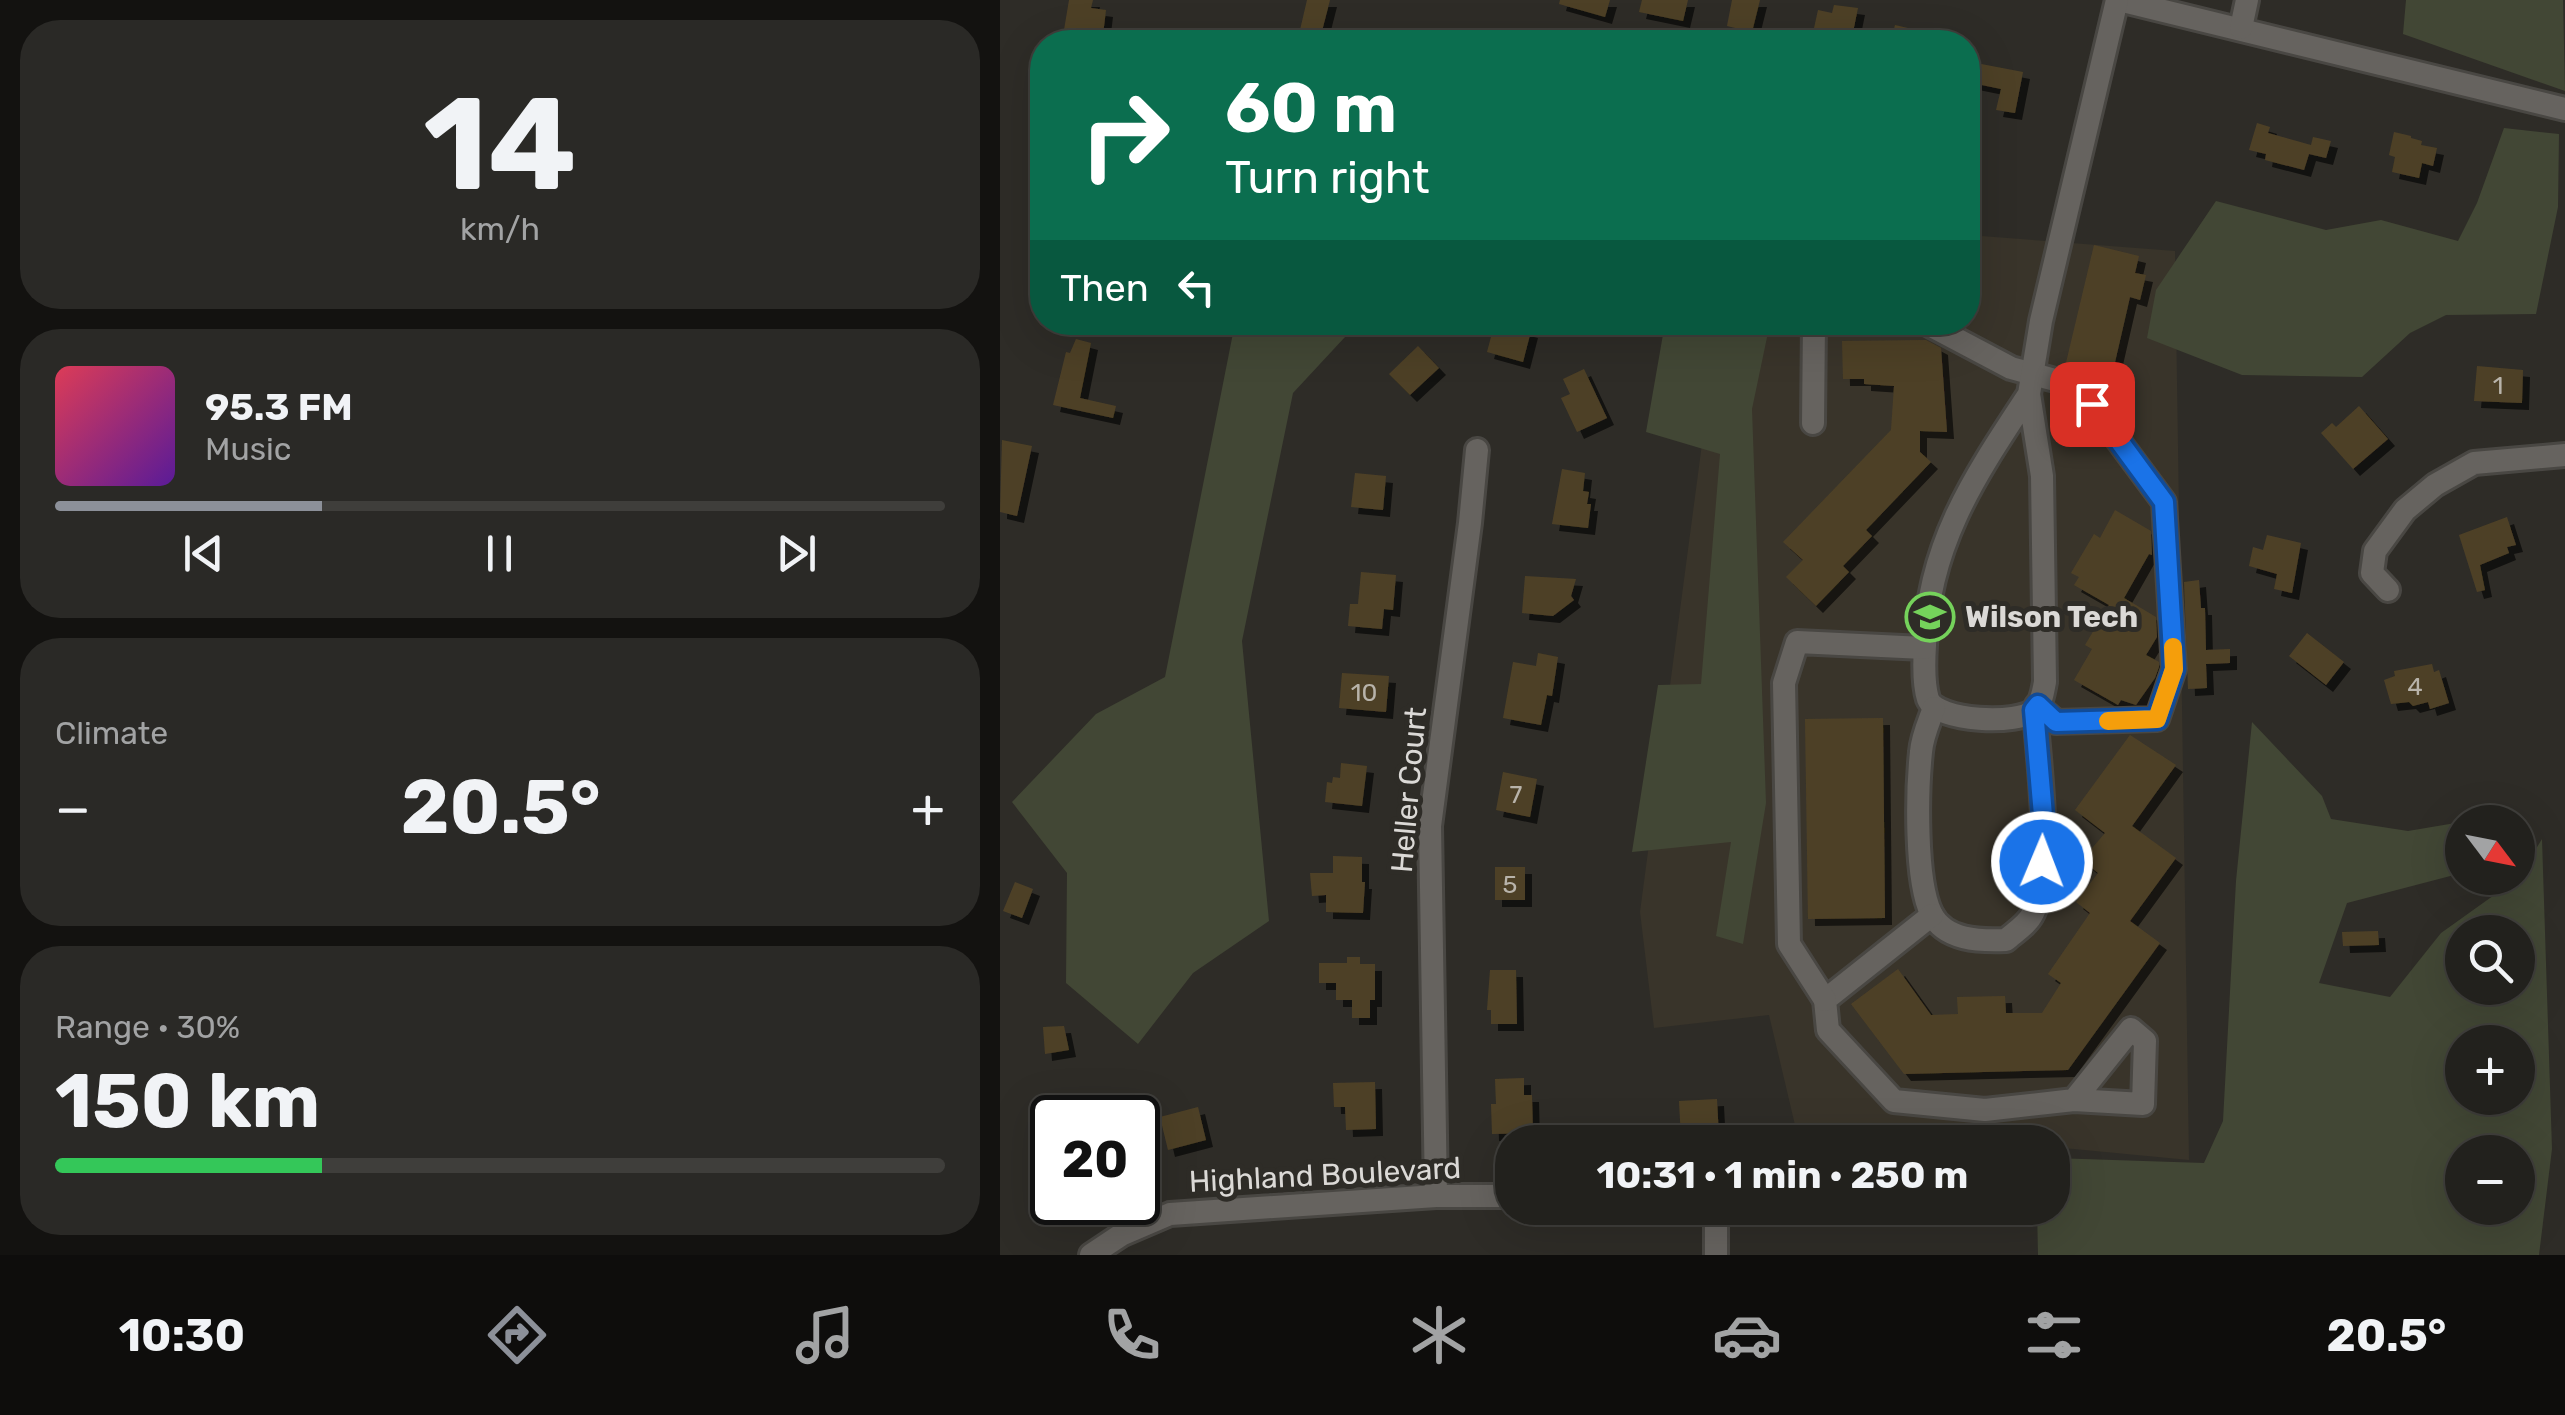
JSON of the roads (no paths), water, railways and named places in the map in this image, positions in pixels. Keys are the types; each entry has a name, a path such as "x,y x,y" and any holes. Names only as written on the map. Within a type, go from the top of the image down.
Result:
{"street":[{"path":"2031,383 1945,535 1928,600 1926,687 1934,708 1920,748 1920,874 1932,916 1953,934 1975,942 2006,940 2032,917 2040,896 2044,827 2036,708 2045,682 2042,476 2031,383 2046,302 2118,0 2565,109"},
{"path":"2241,28 2247,0"},
{"path":"1813,423 1814,335"},
{"path":"1949,335 2031,383 2066,383 2092,404 2164,502 2174,669 2157,719 2056,722 2036,708"},
{"name":"Heller Court","path":"1436,1196 1430,826 1477,450"},
{"path":"2388,590 2372,573 2375,551 2405,510 2435,485 2474,463 2565,455"},
{"path":"1924,648 1797,642 1784,683 1789,944 1825,1000 1828,1030 1894,1102 1985,1110 2074,1100"},
{"path":"1934,708 1964,718 2022,718 2036,708"},
{"path":"1825,1000 1932,916"},
{"name":"Highland Boulevard","path":"1091,1255 1121,1235 1170,1214 1436,1196 1495,1196"},
{"path":"1716,1225 1716,1255"}],"place":[{"name":"Wilson Tech","path":"1930,617"}]}
